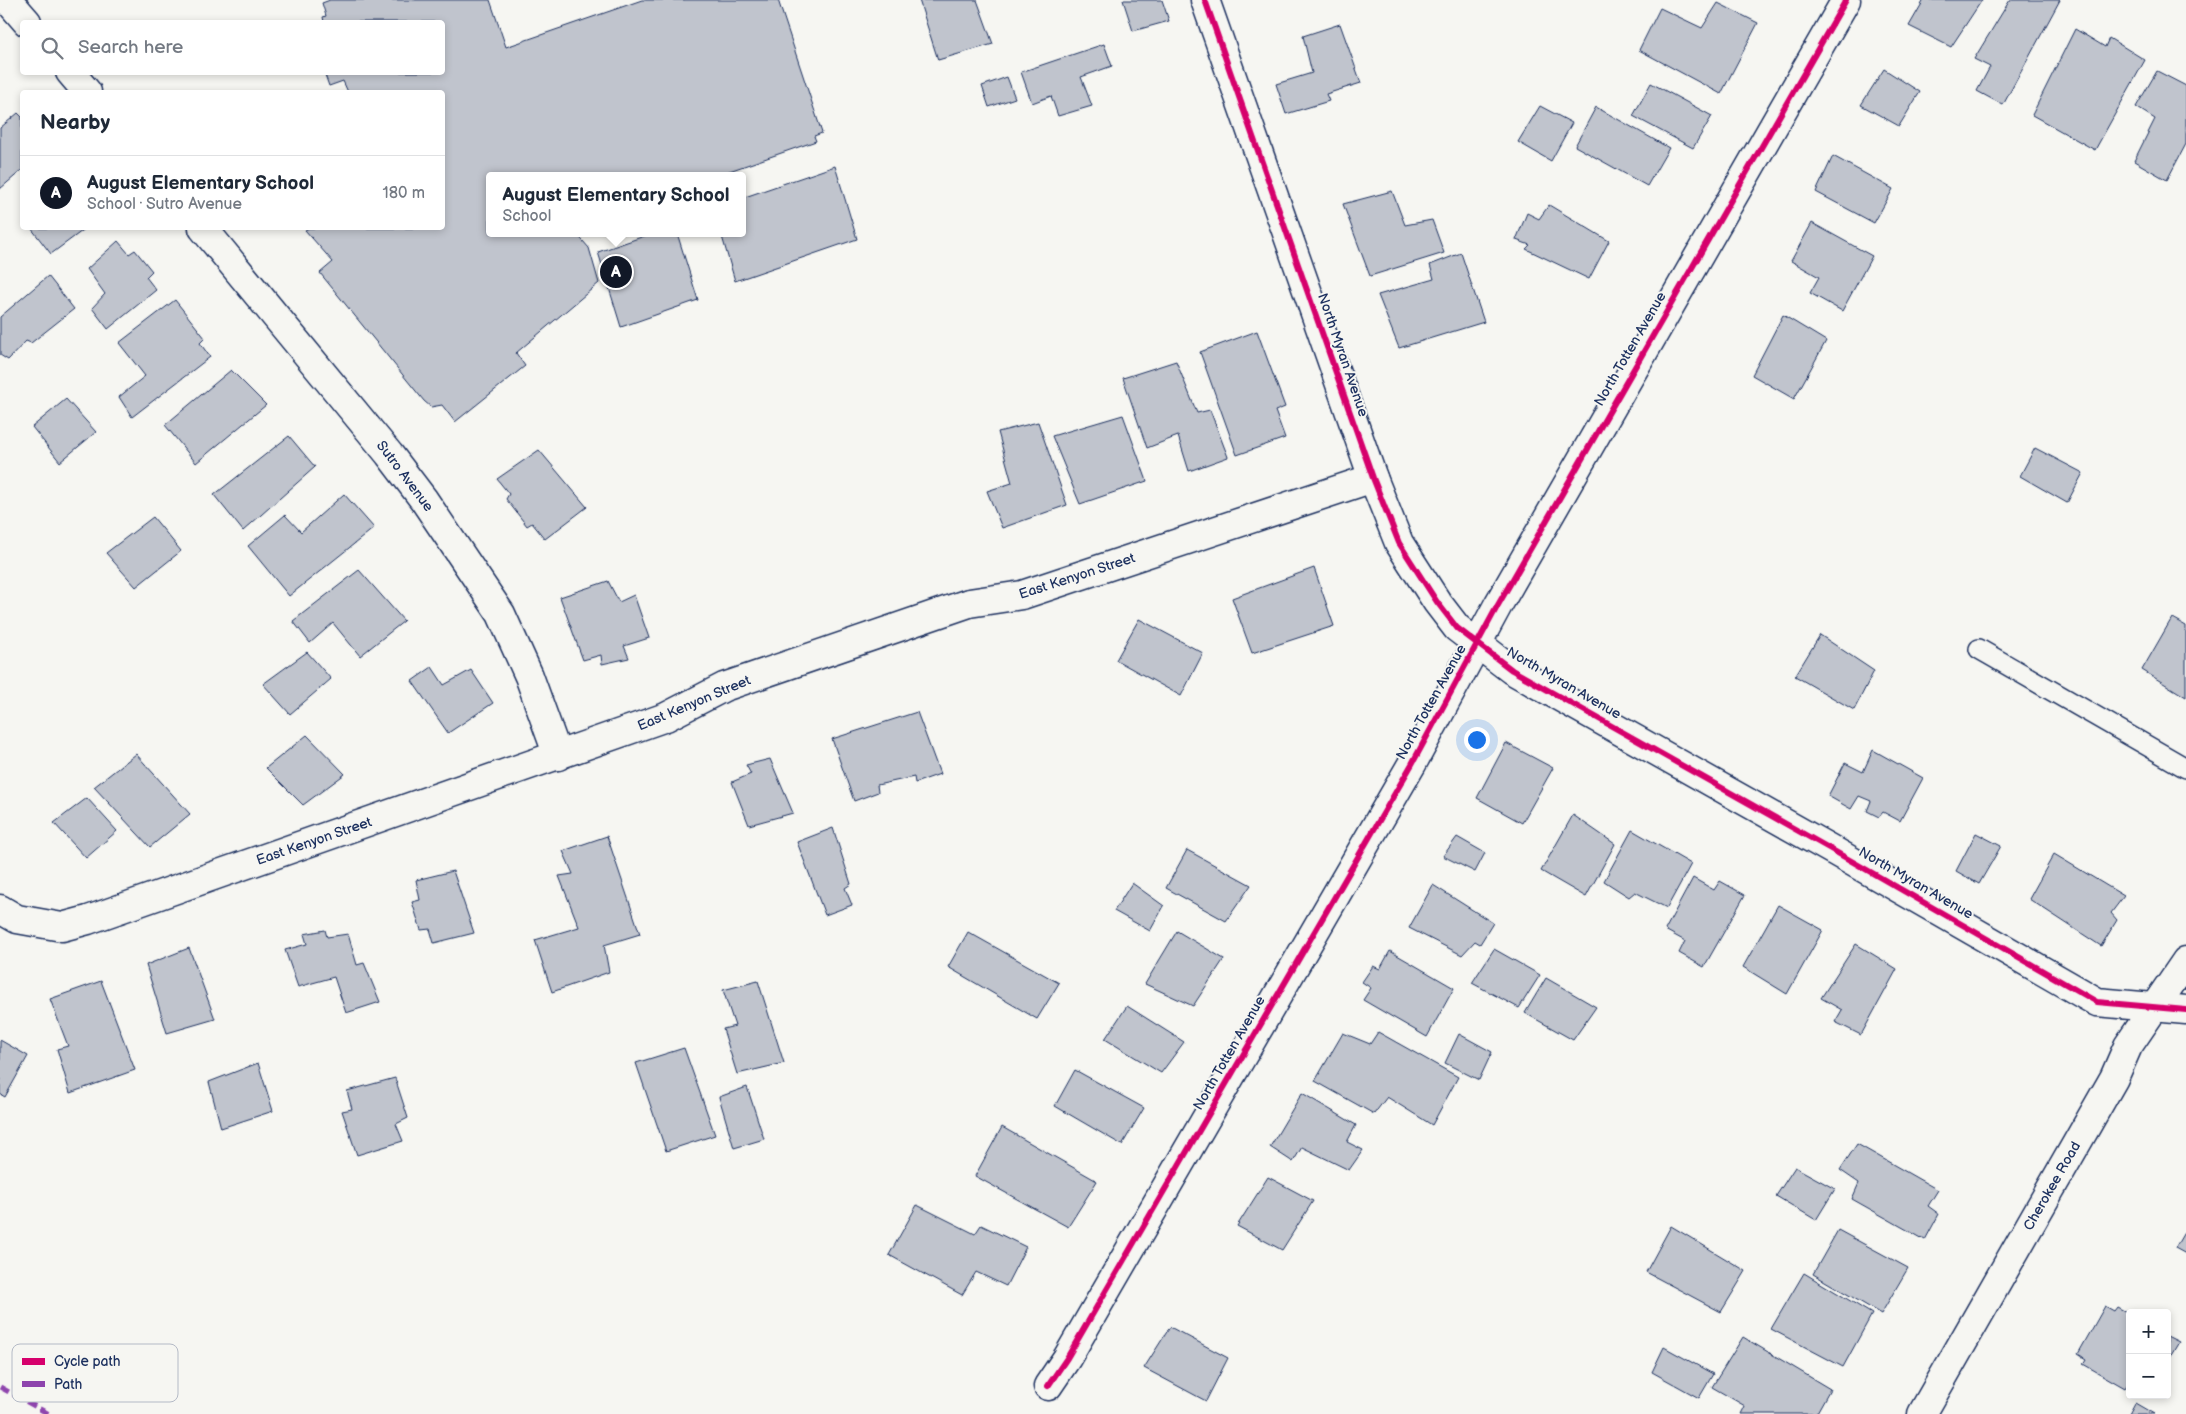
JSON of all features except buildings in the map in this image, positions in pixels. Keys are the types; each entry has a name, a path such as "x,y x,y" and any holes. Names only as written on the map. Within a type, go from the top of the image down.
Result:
{"street":[{"path":"8,0 25,20"},
{"name":"North Myran Avenue","path":"1205,0 1372,478 1404,550 1437,602 1457,628 1512,670 1834,851 2097,1002 2186,1010"},
{"name":"North Totten Avenue","path":"1048,1386 1067,1358 1412,764 1498,605 1846,0"},
{"path":"73,75 85,90"},
{"name":"Sutro Avenue","path":"205,230 389,454 424,500 496,606 529,676 558,756"},
{"name":"East Kenyon Street","path":"9,914 62,927 88,920 666,717 724,687 969,603 1022,595 1372,478"},
{"name":"Cherokee Road","path":"1922,1414 2114,1078 2128,1046 2156,1008 2186,961"}],"lane":[{"path":"1978,649 2186,768"}],"marked path":[{"path":"0,1387 12,1394"},
{"path":"27,1402 49,1414"}],"cycle path":[{"path":"1205,0 1373,478 1399,543 1437,602 1457,628 1512,670 1834,851 2097,1002 2186,1010"},
{"path":"1048,1386 1067,1358 1412,764 1498,605 1846,0"}],"place":[{"name":"August Elementary School","path":"616,272"}]}
